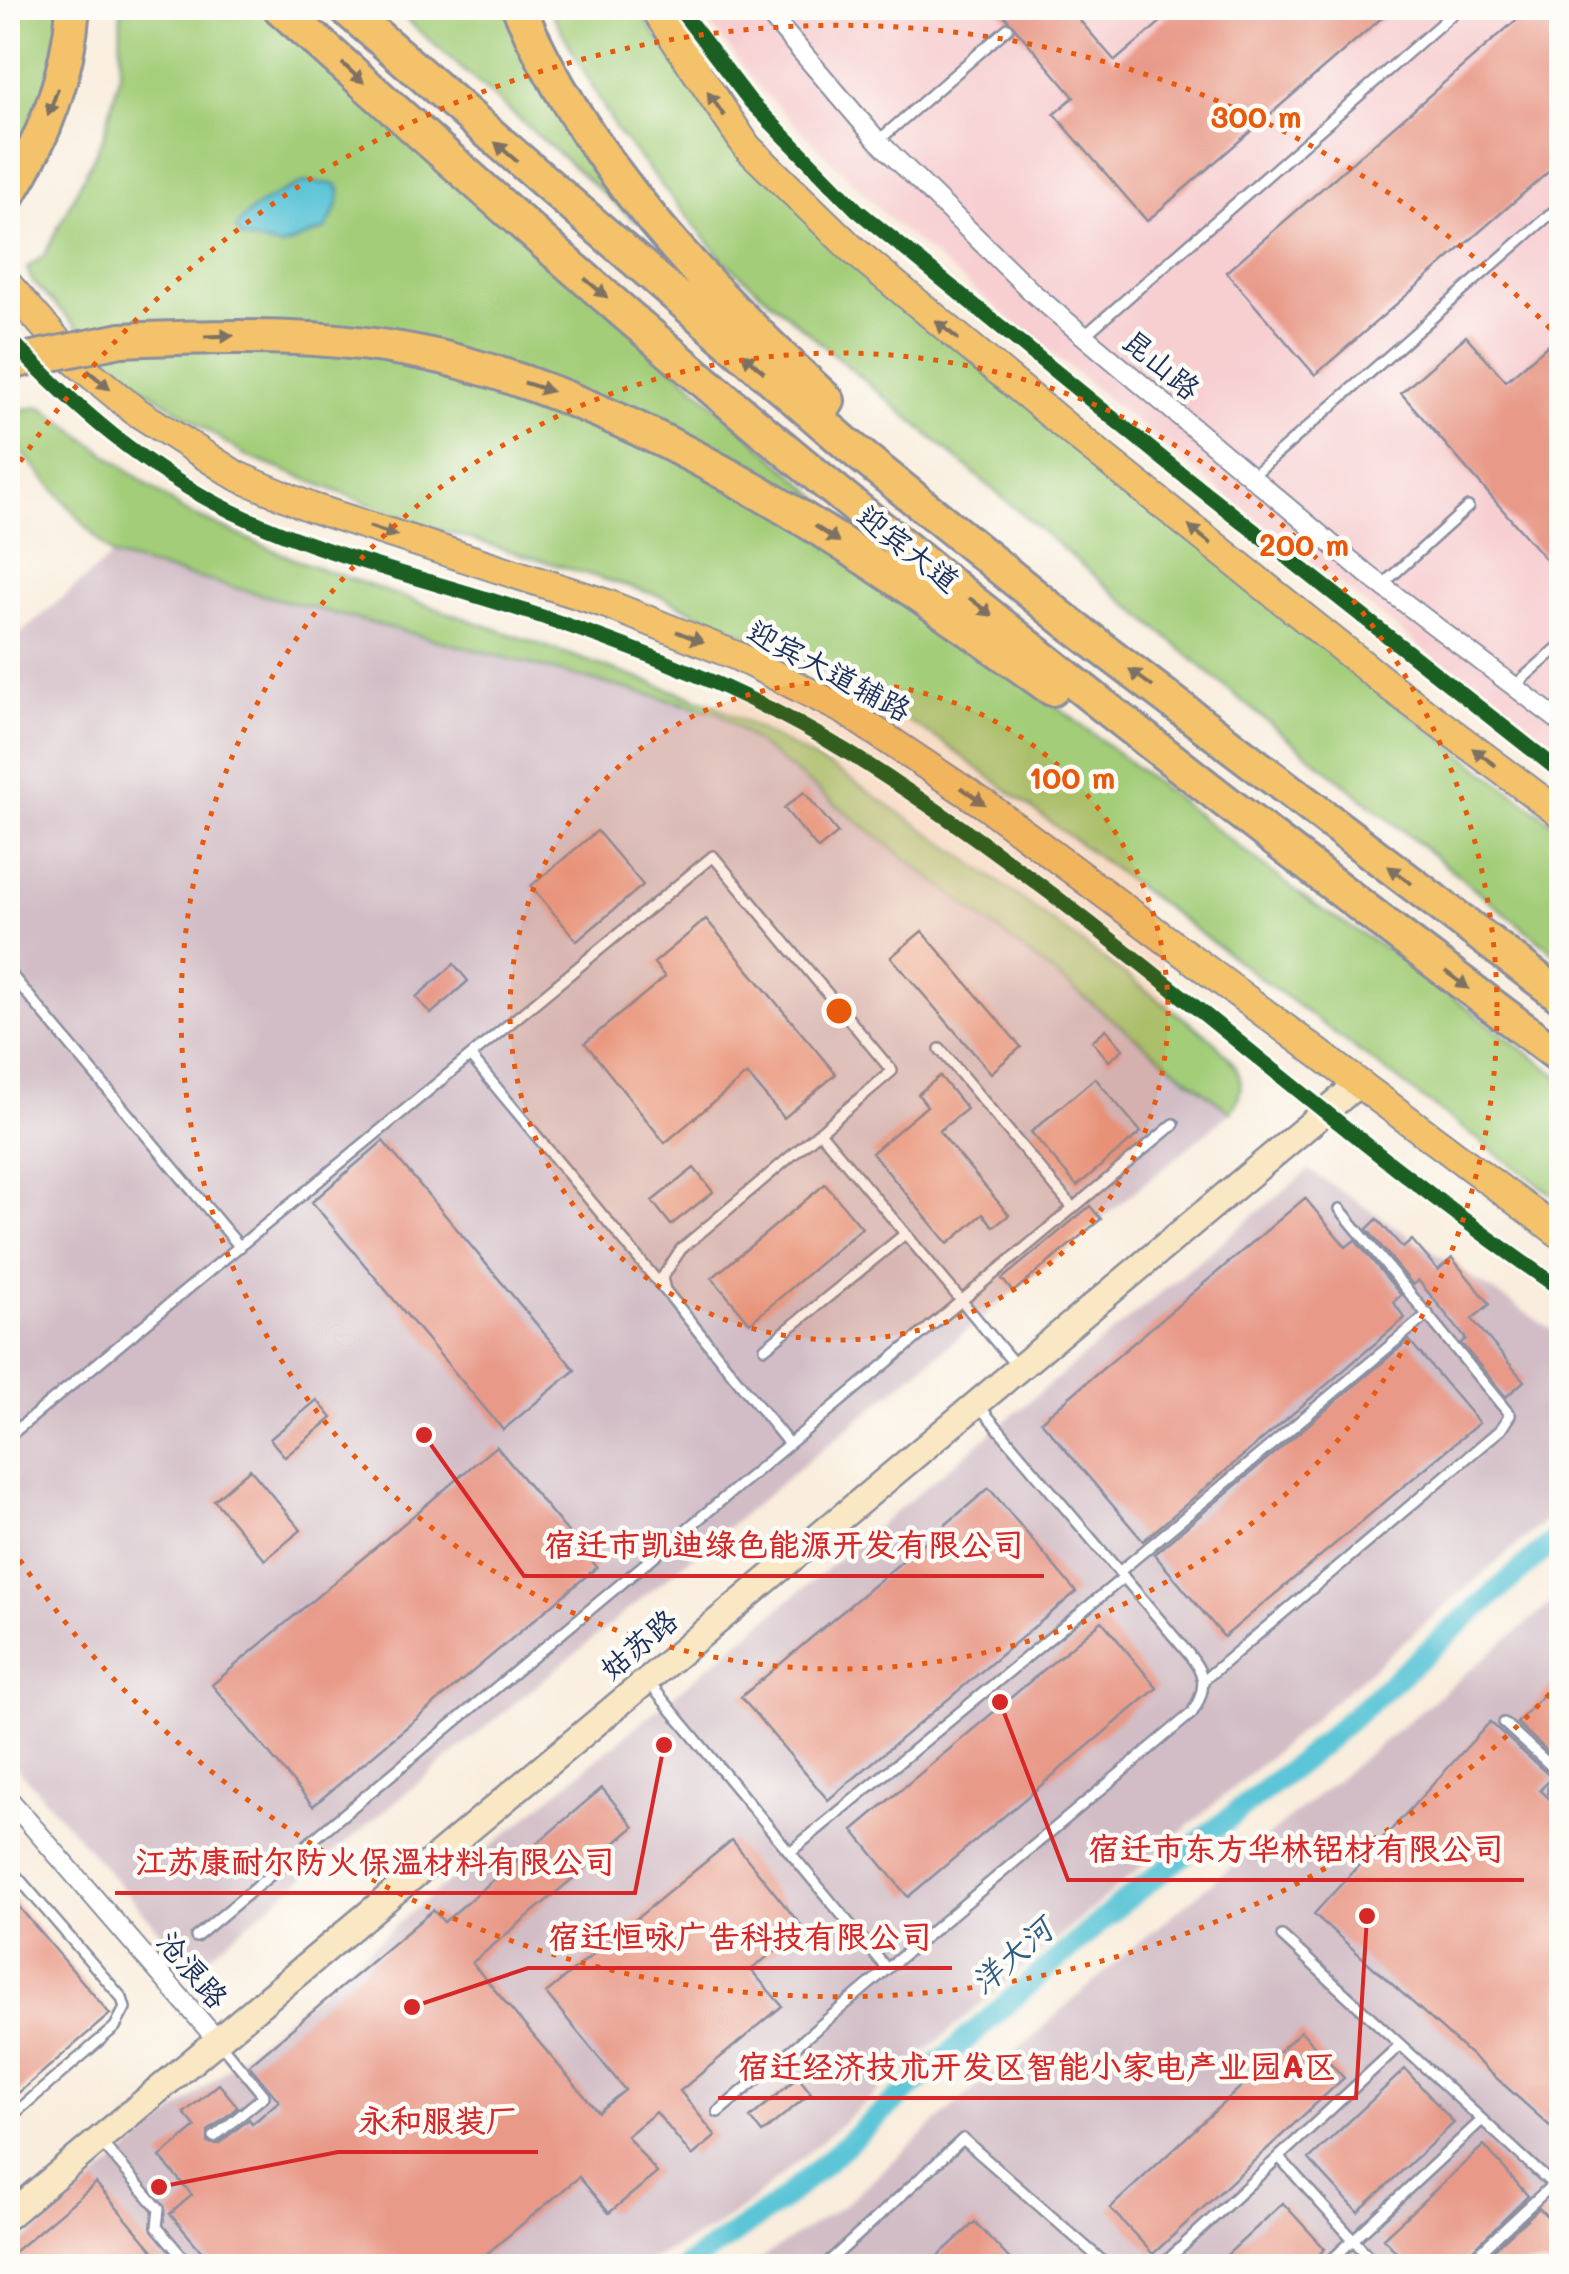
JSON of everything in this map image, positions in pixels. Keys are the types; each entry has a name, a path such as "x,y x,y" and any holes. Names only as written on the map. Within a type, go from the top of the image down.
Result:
{"highway":[{"path":"8,196 44,126 66,65 73,8"},
{"name":"迎宾大道","path":"280,8 548,247 858,509 1410,945 1562,1058"},
{"name":"迎宾大道","path":"345,8 848,445 1066,621 1562,997"},
{"path":"519,8 571,110 612,169 696,270 822,396 1066,621"},
{"path":"8,363 122,340 242,335 457,361 557,394 633,426 812,524 933,604 1410,945"}],"main road":[{"path":"654,8 747,147 901,293 1392,688 1562,815"},
{"name":"迎宾大道辅路","path":"8,285 90,373 188,448 237,476 310,506 607,604 738,656 844,710 987,806 1562,1235"}],"street":[{"name":"昆山路","path":"764,8 878,140 1034,294 1382,585 1562,723"},
{"name":"姑苏路","path":"8,2216 1358,1084"},
{"name":"沧浪路","path":"8,1798 218,2041"}],"lane":[{"path":"1084,336 1459,8"},
{"path":"878,140 1008,28"},
{"path":"1252,476 1562,204"},
{"path":"1382,585 1468,507"},
{"path":"1514,686 1562,644"},
{"path":"8,1438 713,856 892,1072 680,1249 662,1278 665,1290"},
{"path":"8,972 240,1247"},
{"path":"940,1049 1073,1208"},
{"path":"471,1057 790,1444"},
{"path":"196,1937 1174,1124"},
{"path":"820,1132 1019,1369"},
{"path":"718,2112 1192,1713 1205,1679 1508,1422 1510,1414 1505,1407 1340,1209"},
{"path":"765,1348 906,1234"},
{"path":"790,1852 1428,1314"},
{"path":"977,1404 1205,1679"},
{"path":"648,1681 886,1969"},
{"path":"1504,1723 1562,1776"},
{"path":"8,1866 122,1998 125,2008 115,2027 8,2119"},
{"path":"1282,1936 1562,2193"},
{"path":"214,2137 264,2096 218,2041"},
{"path":"1161,2266 1400,2045"},
{"path":"1325,2266 1482,2120"},
{"path":"824,2266 963,2139 1108,2266"},
{"path":"100,2140 159,2210 157,2227 190,2266"},
{"path":"1279,2157 1377,2266"},
{"path":"1465,2266 1552,2184"}],"shaded area":[{"path":"698,8 1561,8 1561,757 1218,489 894,224 761,90"},
{"path":"112,556 400,623 719,713 1231,1112 193,1969 8,1757 8,644"},
{"path":"1309,1170 1561,1336 1561,1507 749,2203 712,2229 637,2266 8,2266 8,2254 431,1896"},
{"path":"1561,1595 1561,2266 749,2266 845,2204 1125,1954"}],"green space":[{"path":"8,8 64,8 46,92 8,167"},
{"path":"121,8 270,8 848,523 875,574 962,633 1313,904 1399,957 1561,1078 1561,1201 941,741 827,672 660,596 420,524 244,455 121,372 32,281 27,268 44,256 104,136 120,72"},
{"path":"393,8 512,8 636,222"},
{"path":"549,8 637,8 724,135 1397,705 1561,829 1561,958 1248,706 724,261 617,131"},
{"path":"42,407 182,510 296,560 712,704 844,775 966,858 1212,1039 1228,1057 1241,1082 1231,1112 719,713 112,556 8,436 8,411"}],"water":[{"path":"305,182 334,184 340,189 339,202 326,229 281,247 242,238 236,229 249,213"}],"building":[{"path":"998,8 1069,8 1115,61 1177,8 1393,8 1147,221 1054,114 1074,97"},
{"path":"1530,8 1562,8 1562,160 1315,375 1226,272"},
{"path":"1562,333 1562,578 1401,393 1466,336 1506,381"},
{"path":"804,792 838,833 818,849 784,808"},
{"path":"597,831 643,885 577,941 531,886"},
{"path":"706,919 836,1074 784,1118 747,1074 665,1143 585,1043 665,977 654,963"},
{"path":"922,931 1021,1047 991,1073 891,957"},
{"path":"454,964 468,981 431,1014 416,997"},
{"path":"1106,1029 1123,1049 1109,1061 1092,1041"},
{"path":"940,1076 967,1109 939,1131 1009,1215 994,1227 983,1214 948,1244 872,1153 927,1106 918,1094"},
{"path":"1095,1078 1141,1132 1077,1186 1031,1132"},
{"path":"383,1141 575,1370 503,1430 312,1202"},
{"path":"694,1168 713,1192 671,1225 652,1201"},
{"path":"825,1184 862,1228 750,1323 712,1278"},
{"path":"1305,1198 1346,1247 1355,1240 1401,1295 1393,1302 1405,1318 1143,1541 1041,1421"},
{"path":"1090,1206 1101,1219 1013,1292 1002,1279"},
{"path":"1377,1219 1403,1248 1412,1240 1438,1270 1452,1258 1490,1304 1472,1319 1524,1381 1506,1397 1461,1343 1466,1339 1418,1280 1413,1285 1367,1229"},
{"path":"1409,1340 1479,1423 1224,1637 1154,1554"},
{"path":"317,1400 332,1418 285,1457 270,1439"},
{"path":"496,1446 597,1567 313,1806 212,1685"},
{"path":"250,1469 301,1530 265,1560 214,1500"},
{"path":"989,1488 1076,1592 828,1800 741,1697"},
{"path":"1102,1621 1157,1688 908,1897 853,1830"},
{"path":"1562,1675 1562,1765 1517,1723"},
{"path":"1490,1722 1552,1778 1540,1790 1562,1810 1562,2137 1314,1914"},
{"path":"602,1788 634,1827 472,1963 598,2112 625,2090 546,1993 732,1840 803,1928 751,1970 782,2006 680,2091 716,2136 692,2156 656,2112 627,2136 657,2173 609,2213 579,2177 472,2266 214,2266 170,2214 192,2195 160,2157 196,2127 184,2113 219,2084 238,2107 208,2131 208,2143 218,2144 249,2119 252,2124 279,2101 249,2065 433,1910 444,1922"},
{"path":"8,1894 110,2014 8,2102"},
{"path":"1301,2031 1344,2078 1153,2254 1110,2208"},
{"path":"1405,2069 1454,2123 1358,2212 1309,2159"},
{"path":"798,2077 811,2093 762,2133 750,2118"},
{"path":"1484,2145 1528,2196 1457,2266 1410,2266 1383,2238"},
{"path":"96,2183 166,2266 8,2266 8,2257"},
{"path":"1283,2203 1325,2249 1306,2266 1215,2266"},
{"path":"1539,2208 1562,2232 1562,2266 1476,2266"},
{"path":"975,2222 1016,2266 927,2266"}],"waterway":[{"name":"洋大河","path":"686,2266 779,2203 1117,1907 1310,1754 1562,1534"}],"cycle path":[{"path":"679,8 750,101 857,210 1179,472 1562,773"},
{"path":"8,337 112,435 170,477 233,512 342,555 531,613 652,656 770,709 844,750 1029,877 1381,1156 1562,1290"}],"place":[{"name":"宿迁市凯迪绿色能源开发有限公司","path":"424,1435"},
{"name":"宿迁市东方华林铝材有限公司","path":"1000,1702"},
{"name":"江苏康耐尔防火保温材料有限公司","path":"664,1745"},
{"name":"宿迁经济技术开发区智能小家电产业园A区","path":"1367,1916"},
{"name":"宿迁恒咏广告科技有限公司","path":"412,2007"},
{"name":"永和服装厂","path":"159,2187"}]}
